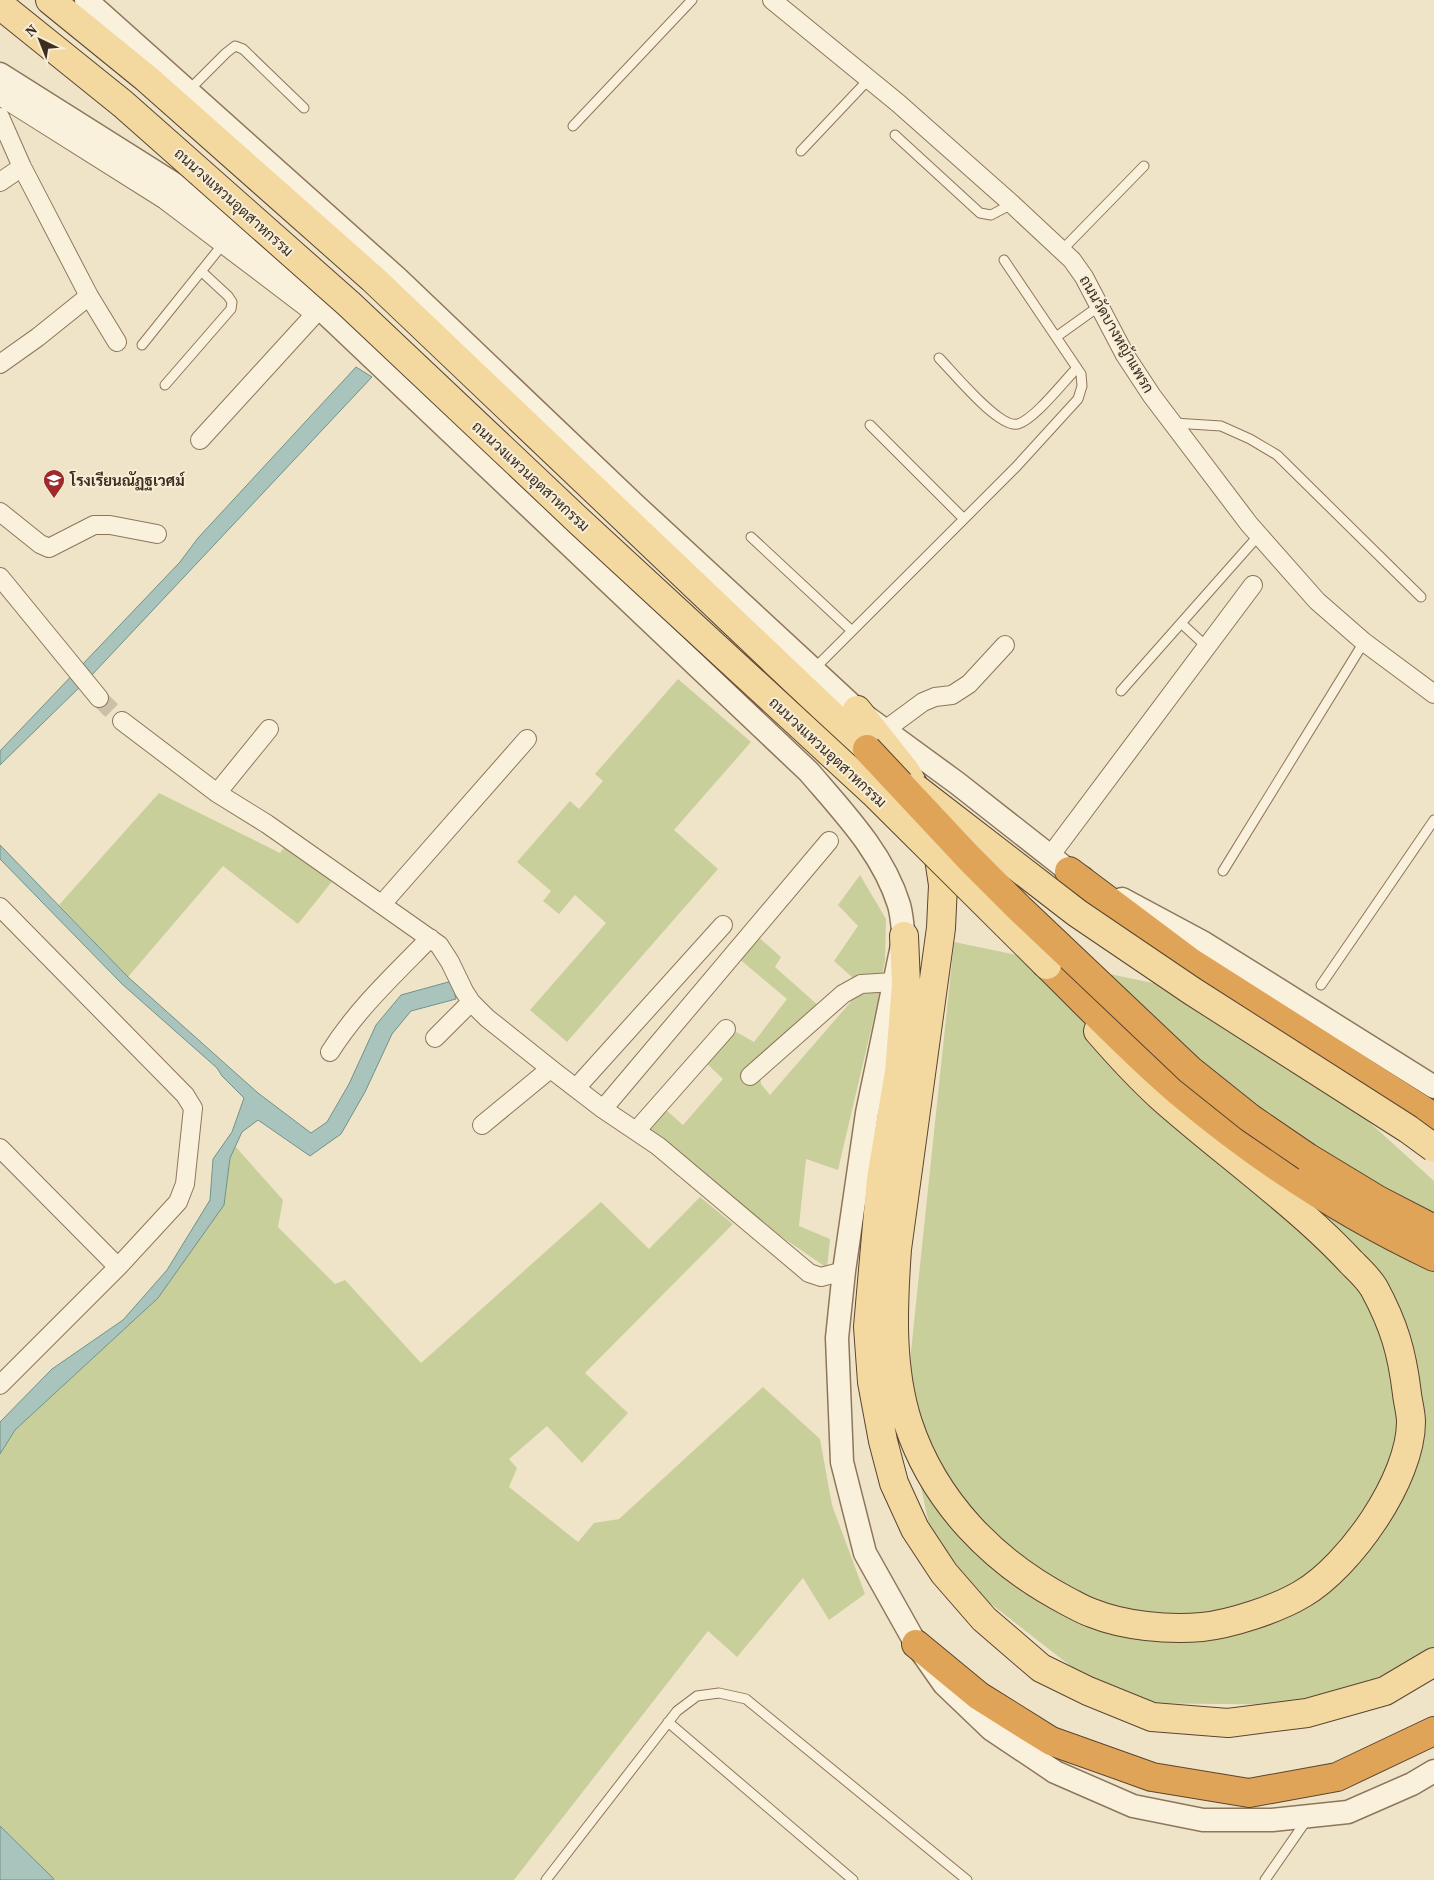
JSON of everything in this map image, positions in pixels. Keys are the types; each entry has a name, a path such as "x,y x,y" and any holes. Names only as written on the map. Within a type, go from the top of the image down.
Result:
{"highway":[{"path":"866,749 988,878 1190,1070 1250,1118 1307,1157 1378,1200 1434,1229"},
{"path":"1059,864 1189,961 1434,1117"},
{"path":"1047,965 1128,1046 1177,1090 1231,1134 1301,1183 1365,1222 1434,1257"},
{"path":"916,1644 979,1696 1050,1741 1152,1778 1249,1793 1337,1777 1434,1731"}],"main road":[{"name":"ถนนวงแหวนอุตสาหกรรม","path":"50,0 146,78 373,279 866,749 984,843 1077,913 1176,981 1408,1129 1434,1148"},
{"name":"ถนนวงแหวนอุตสาหกรรม","path":"0,5 123,104 349,304 581,523 876,795 1047,965 1097,1031 1125,1062 1161,1097 1321,1230 1371,1283 1389,1318 1402,1357 1411,1423 1405,1456 1392,1488 1376,1518 1357,1544 1332,1570 1303,1594 1260,1614 1204,1627 1144,1626 1093,1614 1039,1586 989,1548 950,1506 926,1465 907,1422 899,1380 894,1339 894,1296 897,1249 941,928 944,885 939,850 921,797 906,772 857,710"},
{"path":"904,936 906,984 899,1072 881,1179 868,1327 874,1392 883,1441 894,1483 915,1529 944,1573 984,1619 1041,1668 1088,1691 1152,1717 1228,1723 1307,1713 1386,1690 1434,1662"}],"street":[{"path":"86,0 397,278 634,504 857,710 958,783 1059,864 1204,943 1434,1087"},
{"name":"ถนนวัดบางหญ้าแพรก","path":"772,0 869,79 1062,250 1084,277 1098,307 1125,355 1152,396 1259,535 1317,601 1364,642 1434,694"},
{"path":"0,74 176,184 222,220 277,268 386,369 809,772 869,845 889,876 900,907 904,936 867,1113 844,1271 837,1338 842,1462 866,1554 916,1644 944,1684 991,1729 1054,1772 1133,1806 1203,1820 1272,1820 1348,1812 1412,1784 1434,1771"},
{"path":"0,96 165,200 359,346"},
{"path":"0,117 22,167 89,296 117,342"},
{"path":"0,182 22,167"},
{"path":"0,364 38,337 89,296"},
{"path":"200,440 315,314"},
{"path":"0,512 40,544 49,548 94,525 110,525 157,534"},
{"path":"0,577 95,694"},
{"path":"1059,864 1207,647 1253,585"},
{"path":"885,730 924,702 935,697 952,694 969,684 1005,645"},
{"path":"122,721 217,793 267,824 430,938 438,945 450,962 471,1002 487,1018 550,1069 658,1146 809,1273 820,1278 844,1271"},
{"path":"217,793 269,729"},
{"path":"382,904 527,739"},
{"path":"604,1109 829,841"},
{"path":"0,1385 118,1267 178,1202 185,1184 193,1108 185,1095 2,912"},
{"path":"576,1088 723,925"},
{"path":"330,1052 344,1029 370,999 430,938"},
{"path":"750,1076 843,994 861,984 894,982"},
{"path":"435,1038 471,1002"},
{"path":"636,1131 726,1029"},
{"path":"482,1125 550,1069"},
{"path":"0,1148 118,1267"}],"lane":[{"path":"573,126 692,0"},
{"path":"187,91 235,46 243,49 304,108"},
{"path":"801,151 869,79"},
{"path":"895,135 980,213 990,215 1012,204"},
{"path":"1062,250 1144,166"},
{"path":"142,346 223,244"},
{"path":"814,669 1016,467 1078,399 1082,386 1081,374 1004,260"},
{"path":"165,384 231,309 232,302 228,296 201,271"},
{"path":"1056,337 1098,307"},
{"path":"940,358 994,415 1008,423 1017,424 1033,415 1077,368"},
{"path":"1173,423 1221,426 1250,438 1277,455 1421,597"},
{"path":"870,425 964,519"},
{"path":"1121,691 1259,535"},
{"path":"751,537 852,631"},
{"path":"1181,623 1207,647"},
{"path":"1223,871 1364,642"},
{"path":"1321,985 1434,820"},
{"path":"546,1880 677,1712 697,1696 719,1693 746,1699 968,1880"},
{"path":"668,1722 853,1880"},
{"path":"1265,1880 1310,1816"}],"green space":[{"path":"678,679 751,742 674,830 718,869 567,1042 530,1010 606,923 575,895 559,914 543,901 551,891 517,862 570,801 579,809 603,781 595,774"},
{"path":"159,793 280,853 286,845 334,879 298,924 223,866 128,977 59,905"},
{"path":"860,875 886,919 885,961 882,975 853,978 834,961 858,926 838,905"},
{"path":"756,935 781,957 775,967 820,1007 816,1016 800,1020 759,1064 761,1084 770,1095 861,990 880,991 838,1170 806,1159 799,1226 830,1239 827,1268 779,1235 650,1130 666,1110 683,1125 723,1079 704,1061 731,1029 754,1042 787,999 737,957"},
{"path":"954,942 1192,991 1343,1098 1434,1181 1434,1656 1337,1705 1118,1703 937,1562 907,1422 911,1351"},
{"path":"235,1146 283,1200 278,1227 335,1284 345,1280 421,1363 601,1202 649,1249 700,1197 733,1224 585,1373 628,1413 582,1463 547,1426 509,1459 517,1468 509,1487 578,1542 594,1523 619,1519 763,1387 820,1439 832,1505 865,1594 829,1620 803,1578 737,1657 708,1631 514,1880 54,1880 0,1826 0,1454 15,1430 158,1298 224,1205 230,1158"}],"water":[{"path":"356,367 372,377 89,678 0,765 0,751 180,562 198,538"},
{"path":"0,845 128,977 258,1093 311,1133 327,1122 349,1084 376,1025 401,995 452,981 456,999 411,1011 392,1034 365,1092 341,1134 310,1156 258,1120 242,1132 230,1158 224,1205 158,1298 15,1430 0,1454 0,1422 52,1369 123,1320 167,1270 210,1200 213,1159 232,1132 244,1098 222,1076 217,1068 122,984 0,859"},
{"path":"0,1826 52,1877 54,1880 0,1880"}],"tunnel":[{"path":"99,698 122,721"}],"place":[{"name":"โรงเรียนณัฏฐเวศม์","path":"54,499"}]}
